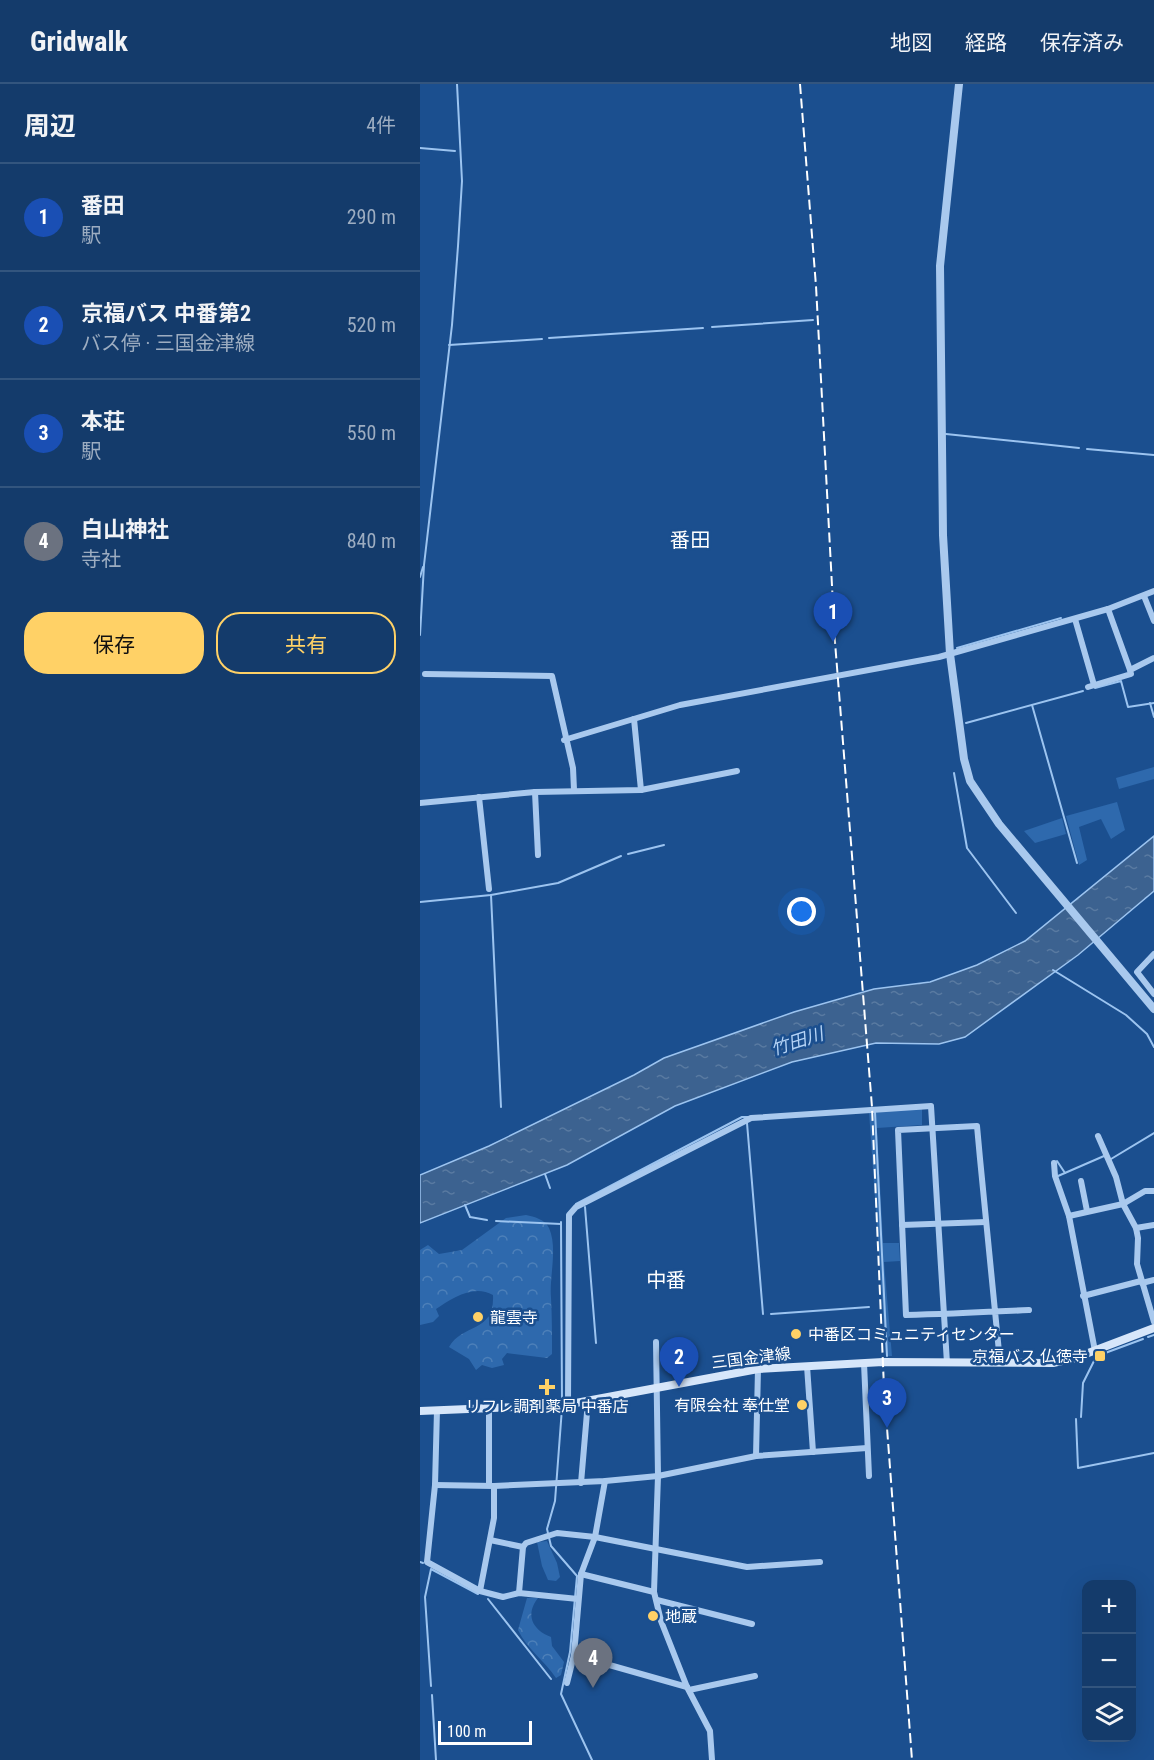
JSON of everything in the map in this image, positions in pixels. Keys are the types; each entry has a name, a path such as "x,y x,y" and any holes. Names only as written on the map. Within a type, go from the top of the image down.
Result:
{"main road":[{"name":"三国金津線","path":"420,1411 489,1410 564,1405 758,1369 864,1363 1053,1364 1095,1351 1154,1328"}],"street":[{"path":"959,84 940,266 943,524 950,654 963,753 970,781 999,824 1154,1009"},
{"path":"564,740 718,697 950,654 1108,609 1154,591"},
{"path":"1144,596 1154,621"},
{"path":"1075,619 1091,686 1131,674 1108,609"},
{"path":"1130,670 1154,658"},
{"path":"425,674 552,676 564,740 573,768 574,790"},
{"path":"634,719 641,790"},
{"path":"420,803 536,792 641,790 737,771"},
{"path":"536,792 538,855"},
{"path":"479,797 489,889"},
{"path":"1154,954 1137,972 1154,994"},
{"path":"564,1405 568,1215 576,1207 752,1118 932,1106 947,1363"},
{"path":"1000,1362 996,1312 977,1126 898,1130 906,1315 996,1312 1029,1310"},
{"path":"1098,1136 1116,1177 1123,1204 1136,1228 1137,1264 1154,1322"},
{"path":"1054,1163 1055,1176 1070,1216 1095,1351"},
{"path":"1081,1181 1087,1211"},
{"path":"1070,1216 1123,1204 1145,1191 1154,1191"},
{"path":"902,1225 986,1222"},
{"path":"1136,1228 1154,1225"},
{"path":"1083,1296 1154,1280"},
{"path":"656,1342 658,1476 654,1592 661,1621 688,1689 710,1731 712,1760"},
{"path":"864,1363 869,1476"},
{"path":"807,1366 813,1452"},
{"path":"756,1456 758,1369"},
{"path":"581,1483 588,1401"},
{"path":"437,1410 435,1485 427,1562 480,1591 503,1597 519,1593 575,1599"},
{"path":"480,1591 490,1539 492,1485 489,1410"},
{"path":"435,1485 563,1484 605,1481 658,1476 756,1456 867,1448"},
{"path":"567,1683 574,1655 575,1599 594,1537 605,1481"},
{"path":"519,1593 523,1547 526,1543 557,1533 594,1537 747,1566 820,1562"},
{"path":"490,1539 523,1547"},
{"path":"581,1574 654,1592"},
{"path":"657,1600 752,1624"},
{"path":"574,1655 688,1689 754,1676"}],"green space":[{"path":"1154,767 1154,779 1119,789 1116,778"},
{"path":"1117,802 1125,830 1111,839 1101,819 1079,827 1087,860 1079,865 1066,816"},
{"path":"1062,818 1066,834 1035,843 1024,831"},
{"path":"922,1108 922,1125 877,1128 883,1243 899,1243 900,1261 884,1262 892,1356 886,1356 869,1112"},
{"path":"526,1215 545,1222 552,1236 552,1354 547,1358 507,1353 502,1359 504,1365 492,1368 482,1365 476,1370 469,1359 449,1347 462,1334 484,1322 492,1307 493,1295 478,1291 463,1294 436,1309 439,1316 433,1322 420,1325 420,1250 428,1245 439,1254 462,1250 506,1218"},
{"path":"547,1541 557,1563 560,1577 556,1581 548,1580 542,1566 537,1542"},
{"path":"527,1598 538,1598 531,1616 535,1626 551,1637 552,1646 564,1662 561,1675 556,1678 518,1630"}],"water":[{"name":"竹田川","path":"1154,836 1154,891 1078,955 965,1037 939,1044 876,1043 792,1062 675,1106 567,1165 420,1223 420,1175 489,1146 664,1058 794,1012 874,989 930,982 977,965 1025,941"}],"waterway":[{"path":"420,635 424,565 452,325 458,246 462,181 457,84"},
{"path":"420,148 455,151"},
{"path":"712,327 813,320"},
{"path":"549,338 703,328"},
{"path":"449,345 542,339"},
{"path":"946,434 1079,448"},
{"path":"1087,449 1154,455"},
{"path":"420,577 423,567"},
{"path":"957,648 1061,618"},
{"path":"1095,688 1121,681 1128,707 1154,703"},
{"path":"966,723 1083,691"},
{"path":"1150,703 1154,717"},
{"path":"1032,705 1077,863"},
{"path":"954,773 967,848 1016,913"},
{"path":"628,854 664,845"},
{"path":"420,902 491,895 558,883 621,856"},
{"path":"491,895 501,1107"},
{"path":"1053,970 1126,1015 1147,1034 1154,1047"},
{"path":"875,1112 887,1356"},
{"path":"576,1204 742,1117 749,1117"},
{"path":"747,1123 763,1314"},
{"path":"1111,1159 1154,1133"},
{"path":"1058,1176 1104,1156"},
{"path":"1057,1161 1065,1173"},
{"path":"545,1174 550,1188"},
{"path":"465,1205 470,1217 487,1220"},
{"path":"585,1207 596,1343"},
{"path":"496,1221 561,1224"},
{"path":"561,1222 562,1402"},
{"path":"771,1314 869,1307"},
{"path":"1148,1337 1154,1335"},
{"path":"1097,1356 1143,1339"},
{"path":"1081,1417 1083,1383 1094,1361"},
{"path":"562,1408 555,1501 547,1529 551,1546 577,1576 570,1652 561,1694 592,1760"},
{"path":"1076,1419 1078,1468 1154,1453"},
{"path":"431,1686 425,1597 431,1569 478,1594"},
{"path":"488,1599 551,1679"},
{"path":"432,1695 436,1760"}],"railway":[{"path":"800,84 816,286 835,642 872,1107 884,1388 912,1760"}],"place":[{"name":"番田","path":"833,642"},
{"name":"龍雲寺","path":"478,1317"},
{"name":"中番区コミュニティセンター","path":"796,1334"},
{"name":"京福バス 仏徳寺","path":"1100,1356"},
{"name":"リフレ調剤薬局 中番店","path":"547,1387"},
{"name":"京福バス 中番第2","path":"679,1387"},
{"name":"有限会社 奉仕堂","path":"802,1405"},
{"name":"本荘","path":"887,1428"},
{"name":"地蔵","path":"653,1616"},
{"name":"白山神社","path":"593,1688"}],"district":[{"name":"番田","path":"690,540"},
{"name":"中番","path":"666,1280"}]}
